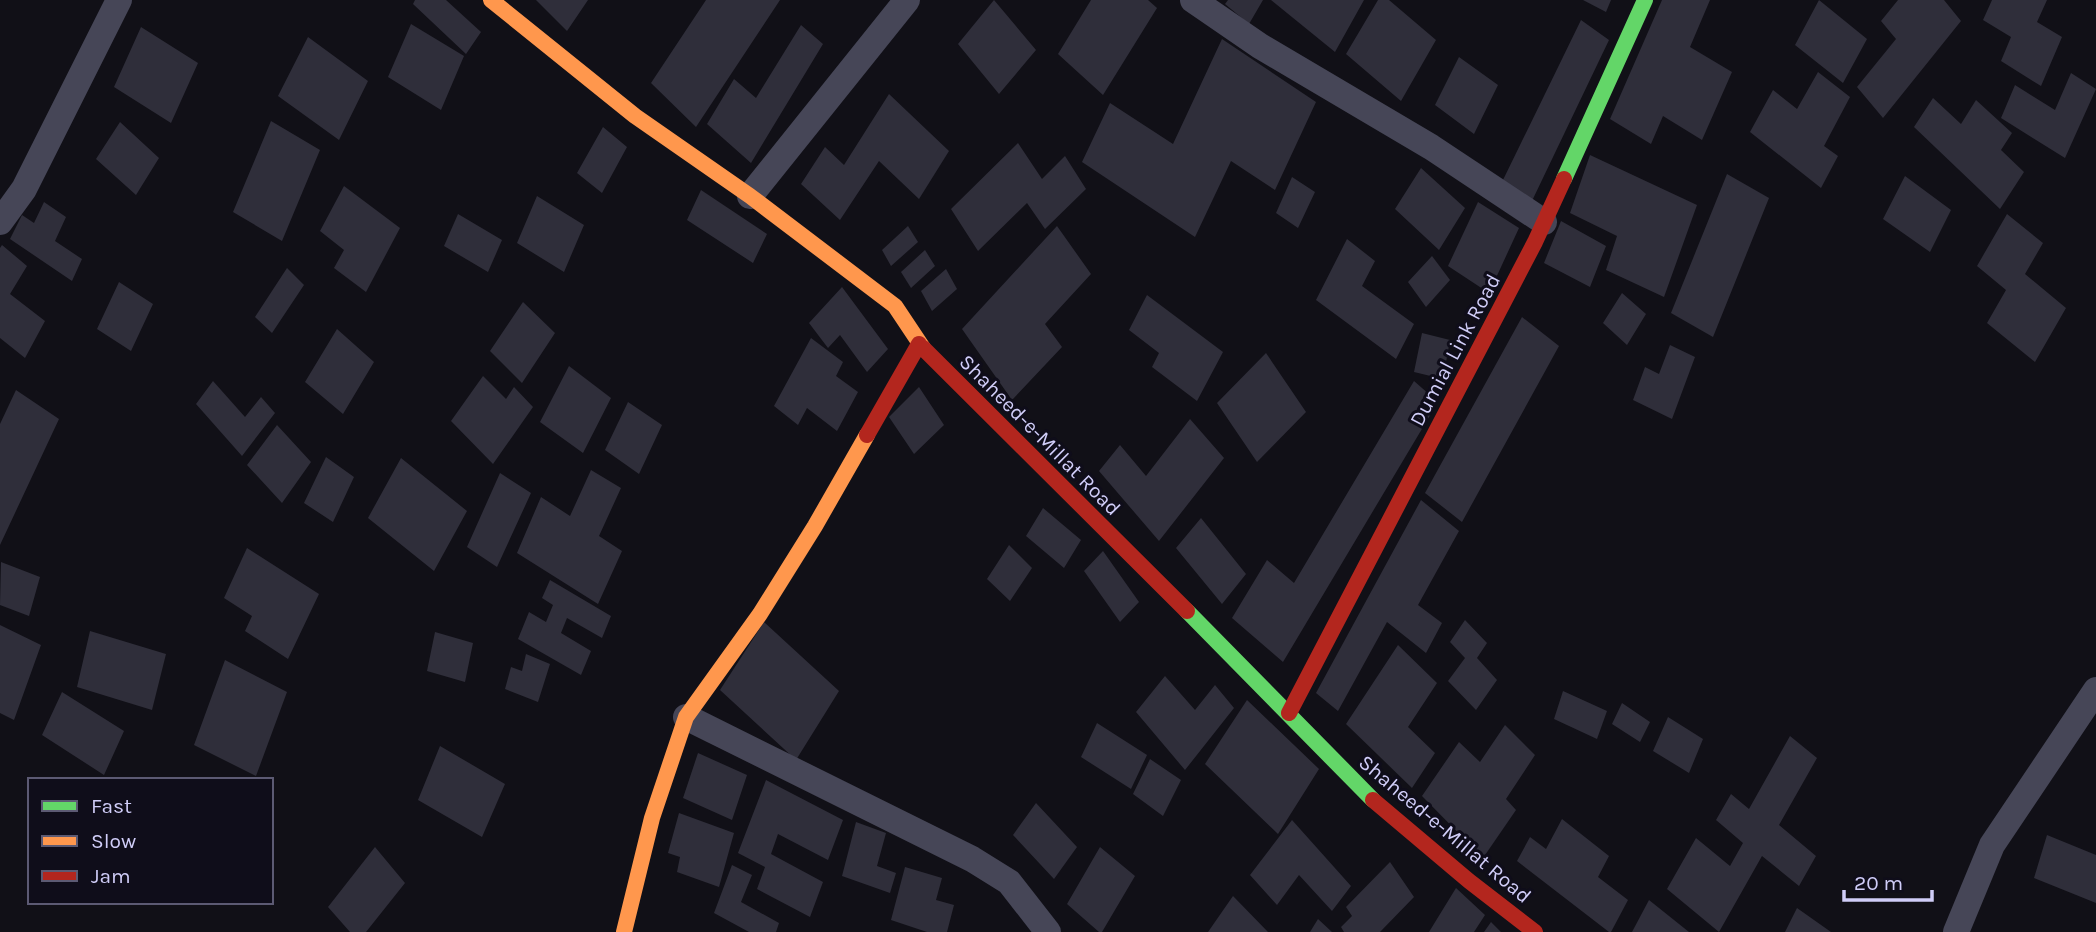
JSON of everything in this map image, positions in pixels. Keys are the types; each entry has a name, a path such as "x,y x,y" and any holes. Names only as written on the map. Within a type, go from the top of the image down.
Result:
{"street":[{"path":"0,222 24,189 119,0"},
{"name":"Shaheed-e-Millat Road","path":"491,0 635,116 750,196 895,306 919,344 1289,713 1362,791 1469,881 1535,932"},
{"path":"750,196 906,0"},
{"path":"1193,0 1260,46 1431,147 1544,222"},
{"name":"Dumial Link Road","path":"1289,713 1544,222 1645,0"},
{"path":"624,932 652,818 686,717 760,614 919,344"},
{"path":"1956,932 1992,845 2096,690"},
{"path":"686,717 972,859 1009,882 1048,932"}],"building":[{"path":"415,0 446,0 481,32 466,54 413,4"},
{"path":"536,0 588,0 567,31"},
{"path":"706,0 780,0 696,127 651,83"},
{"path":"994,0 1036,50 999,94 958,44"},
{"path":"1091,0 1148,0 1157,8 1103,95 1058,54"},
{"path":"1228,0 1263,0 1249,24 1225,4"},
{"path":"1271,0 1364,0 1335,52"},
{"path":"1378,0 1389,0 1436,40 1401,101 1346,54"},
{"path":"1583,0 1611,0 1606,12"},
{"path":"1662,0 1710,0 1690,47 1732,72 1702,140 1663,116 1651,144 1610,119"},
{"path":"1819,0 1867,39 1843,83 1795,45"},
{"path":"1898,0 1944,0 1961,21 1883,118 1857,87 1896,39 1881,21"},
{"path":"1992,0 2047,0 2037,22 2062,37 2041,86 2001,61 2011,37 1983,20"},
{"path":"1581,20 1609,40 1531,203 1502,182"},
{"path":"411,24 464,56 441,110 388,77"},
{"path":"801,25 823,44 751,163 707,124 734,79 756,98"},
{"path":"141,27 198,63 171,123 114,87"},
{"path":"308,37 368,81 339,140 278,96"},
{"path":"1222,39 1316,102 1275,190 1231,161 1195,237 1082,162 1110,103 1173,144"},
{"path":"1459,57 1498,85 1474,134 1435,105"},
{"path":"1818,72 1850,97 1824,146 1838,156 1821,188 1750,132 1773,90 1797,109"},
{"path":"2071,73 2096,89 2065,158 2001,118 2015,85 2055,110"},
{"path":"889,94 949,151 919,199 879,161 840,220 801,184 825,147 844,165"},
{"path":"1933,98 1961,124 1976,100 2012,133 2001,150 2024,172 2000,209 1914,127"},
{"path":"271,121 320,150 282,241 233,212"},
{"path":"120,122 159,158 136,195 96,159"},
{"path":"603,127 627,147 602,193 577,173"},
{"path":"1018,143 1042,179 1065,156 1086,189 1045,229 1027,203 978,251 951,209"},
{"path":"1590,155 1697,205 1664,297 1606,270 1617,236 1570,213"},
{"path":"1421,168 1465,208 1439,250 1395,209"},
{"path":"1727,174 1769,198 1713,337 1671,313"},
{"path":"1905,176 1951,210 1930,252 1883,219"},
{"path":"1292,177 1315,192 1298,228 1276,213"},
{"path":"344,186 400,228 366,292 334,268 344,250 320,231"},
{"path":"701,190 767,234 753,263 687,220"},
{"path":"537,196 584,225 564,272 517,243"},
{"path":"44,202 66,217 55,241 82,259 72,281 10,239 22,215 34,223"},
{"path":"1478,202 1519,228 1489,293 1448,266"},
{"path":"458,214 502,240 488,272 444,246"},
{"path":"2007,214 2043,243 2025,274 2066,308 2035,362 1987,323 2006,290 1977,266"},
{"path":"1561,221 1606,246 1590,287 1544,263"},
{"path":"908,226 918,242 891,266 882,250"},
{"path":"1057,226 1091,274 1045,324 1062,347 1012,400 962,329"},
{"path":"1347,239 1375,261 1362,286 1414,324 1396,359 1316,300"},
{"path":"2,245 27,266 10,294 45,321 25,358 0,338"},
{"path":"925,250 935,266 911,288 901,272"},
{"path":"1432,256 1450,280 1426,307 1408,282"},
{"path":"287,268 304,285 272,333 255,317"},
{"path":"946,269 957,289 932,311 921,291"},
{"path":"119,282 153,304 131,351 97,329"},
{"path":"842,287 888,349 867,372 840,335 828,348 809,323"},
{"path":"1622,293 1646,314 1627,345 1603,323"},
{"path":"1147,295 1223,352 1197,401 1152,367 1159,353 1129,330"},
{"path":"523,302 555,333 522,383 490,351"},
{"path":"1522,317 1559,346 1462,522 1425,493"},
{"path":"337,329 374,362 343,414 305,382"},
{"path":"1422,333 1450,340 1443,379 1414,372"},
{"path":"811,338 843,362 836,376 858,392 837,431 807,408 798,425 774,406"},
{"path":"1670,345 1695,357 1672,419 1633,400 1645,367 1659,374"},
{"path":"1266,353 1306,412 1257,462 1217,403"},
{"path":"569,366 611,398 583,453 540,422"},
{"path":"483,376 506,399 514,387 533,407 493,464 451,421"},
{"path":"213,381 245,417 261,397 275,413 242,456 196,404"},
{"path":"1414,381 1438,402 1283,662 1232,618 1267,560 1294,583"},
{"path":"919,387 944,425 914,454 889,417"},
{"path":"16,390 59,419 0,545 0,424"},
{"path":"628,402 662,425 639,474 605,450"},
{"path":"1190,419 1224,458 1159,541 1099,471 1120,445 1146,476"},
{"path":"277,425 311,462 282,503 247,465"},
{"path":"326,457 354,477 333,522 304,503"},
{"path":"401,458 467,511 434,571 368,518"},
{"path":"591,470 621,488 599,536 622,551 598,604 517,553 541,497 570,516"},
{"path":"500,473 531,493 497,567 467,547"},
{"path":"1421,500 1459,531 1418,605 1442,623 1426,653 1387,622 1338,711 1316,693"},
{"path":"1043,508 1081,540 1064,568 1026,536"},
{"path":"1201,518 1246,574 1222,604 1176,548"},
{"path":"1009,545 1032,568 1010,601 987,579"},
{"path":"247,548 319,594 288,659 245,631 252,616 224,598"},
{"path":"1103,551 1139,602 1120,622 1084,571"},
{"path":"1,562 40,577 29,616 0,605"},
{"path":"550,580 611,616 602,638 567,618 561,633 591,651 581,675 518,639 529,612 546,622 553,605 542,598"},
{"path":"1465,620 1487,643 1477,658 1497,680 1476,710 1448,681 1465,658 1450,642"},
{"path":"764,622 839,691 796,760 720,690"},
{"path":"0,625 41,645 14,720 0,713"},
{"path":"90,631 166,654 152,710 77,687"},
{"path":"435,632 473,643 465,682 427,671"},
{"path":"1398,645 1437,683 1408,727 1435,753 1412,788 1346,724"},
{"path":"526,654 550,664 538,702 505,689 511,667 522,671"},
{"path":"225,660 287,692 256,776 194,745"},
{"path":"1165,676 1195,710 1215,685 1234,708 1185,770 1136,712"},
{"path":"1563,691 1607,711 1597,739 1554,719"},
{"path":"62,692 124,731 104,775 42,735"},
{"path":"1247,700 1319,769 1278,834 1205,764"},
{"path":"1622,703 1650,722 1640,742 1612,724"},
{"path":"1668,717 1703,739 1689,773 1653,751"},
{"path":"1097,723 1147,755 1131,789 1081,757"},
{"path":"1505,725 1535,755 1506,799 1516,810 1483,858 1422,796 1459,742 1480,762"},
{"path":"1790,736 1817,758 1779,825 1816,856 1799,886 1762,856 1719,932 1667,889 1696,838 1730,866 1743,843 1716,820 1731,794 1749,809"},
{"path":"440,746 505,784 482,837 418,800"},
{"path":"698,753 747,775 732,820 683,798"},
{"path":"1150,759 1181,780 1163,816 1133,794"},
{"path":"766,780 843,820 828,860 778,834 771,854 823,882 810,917 757,889 765,867 738,853"},
{"path":"1036,803 1077,847 1054,879 1013,835"},
{"path":"679,813 734,833 719,887 677,872 680,857 668,853"},
{"path":"1562,819 1609,856 1598,877 1628,900 1611,932 1517,861 1530,837 1546,849"},
{"path":"1292,820 1351,886 1332,911 1299,875 1277,905 1250,875"},
{"path":"856,822 886,833 877,866 896,873 890,893 842,876"},
{"path":"2047,835 2096,855 2096,903 2034,878"},
{"path":"375,847 405,883 366,932 350,932 328,907"},
{"path":"1100,847 1135,876 1102,932 1067,904"},
{"path":"1390,862 1414,897 1380,932 1344,932 1341,927 1352,916 1346,907"},
{"path":"732,865 752,875 741,902 779,923 776,932 749,932 714,913"},
{"path":"905,867 942,878 936,900 954,905 947,932 927,932 891,920"},
{"path":"1456,888 1485,915 1474,932 1429,932"},
{"path":"1233,896 1268,932 1208,932"},
{"path":"1649,900 1689,932 1632,932"},
{"path":"1797,908 1831,932 1785,932"},
{"path":"1318,919 1332,932 1310,932"},
{"path":"1491,922 1501,932 1484,932"}],"traffic: fast":[{"path":"1564,179 1645,0"},
{"path":"1187,611 1373,800"}],"traffic: slow":[{"path":"491,0 635,116 750,196 895,306 923,348"},
{"path":"624,932 652,818 686,717 760,614 867,435"}],"traffic: jam":[{"path":"1289,713 1535,242 1564,179"},
{"path":"867,435 919,344"},
{"path":"923,348 1187,611"},
{"path":"1373,800 1469,881 1535,932"}]}
